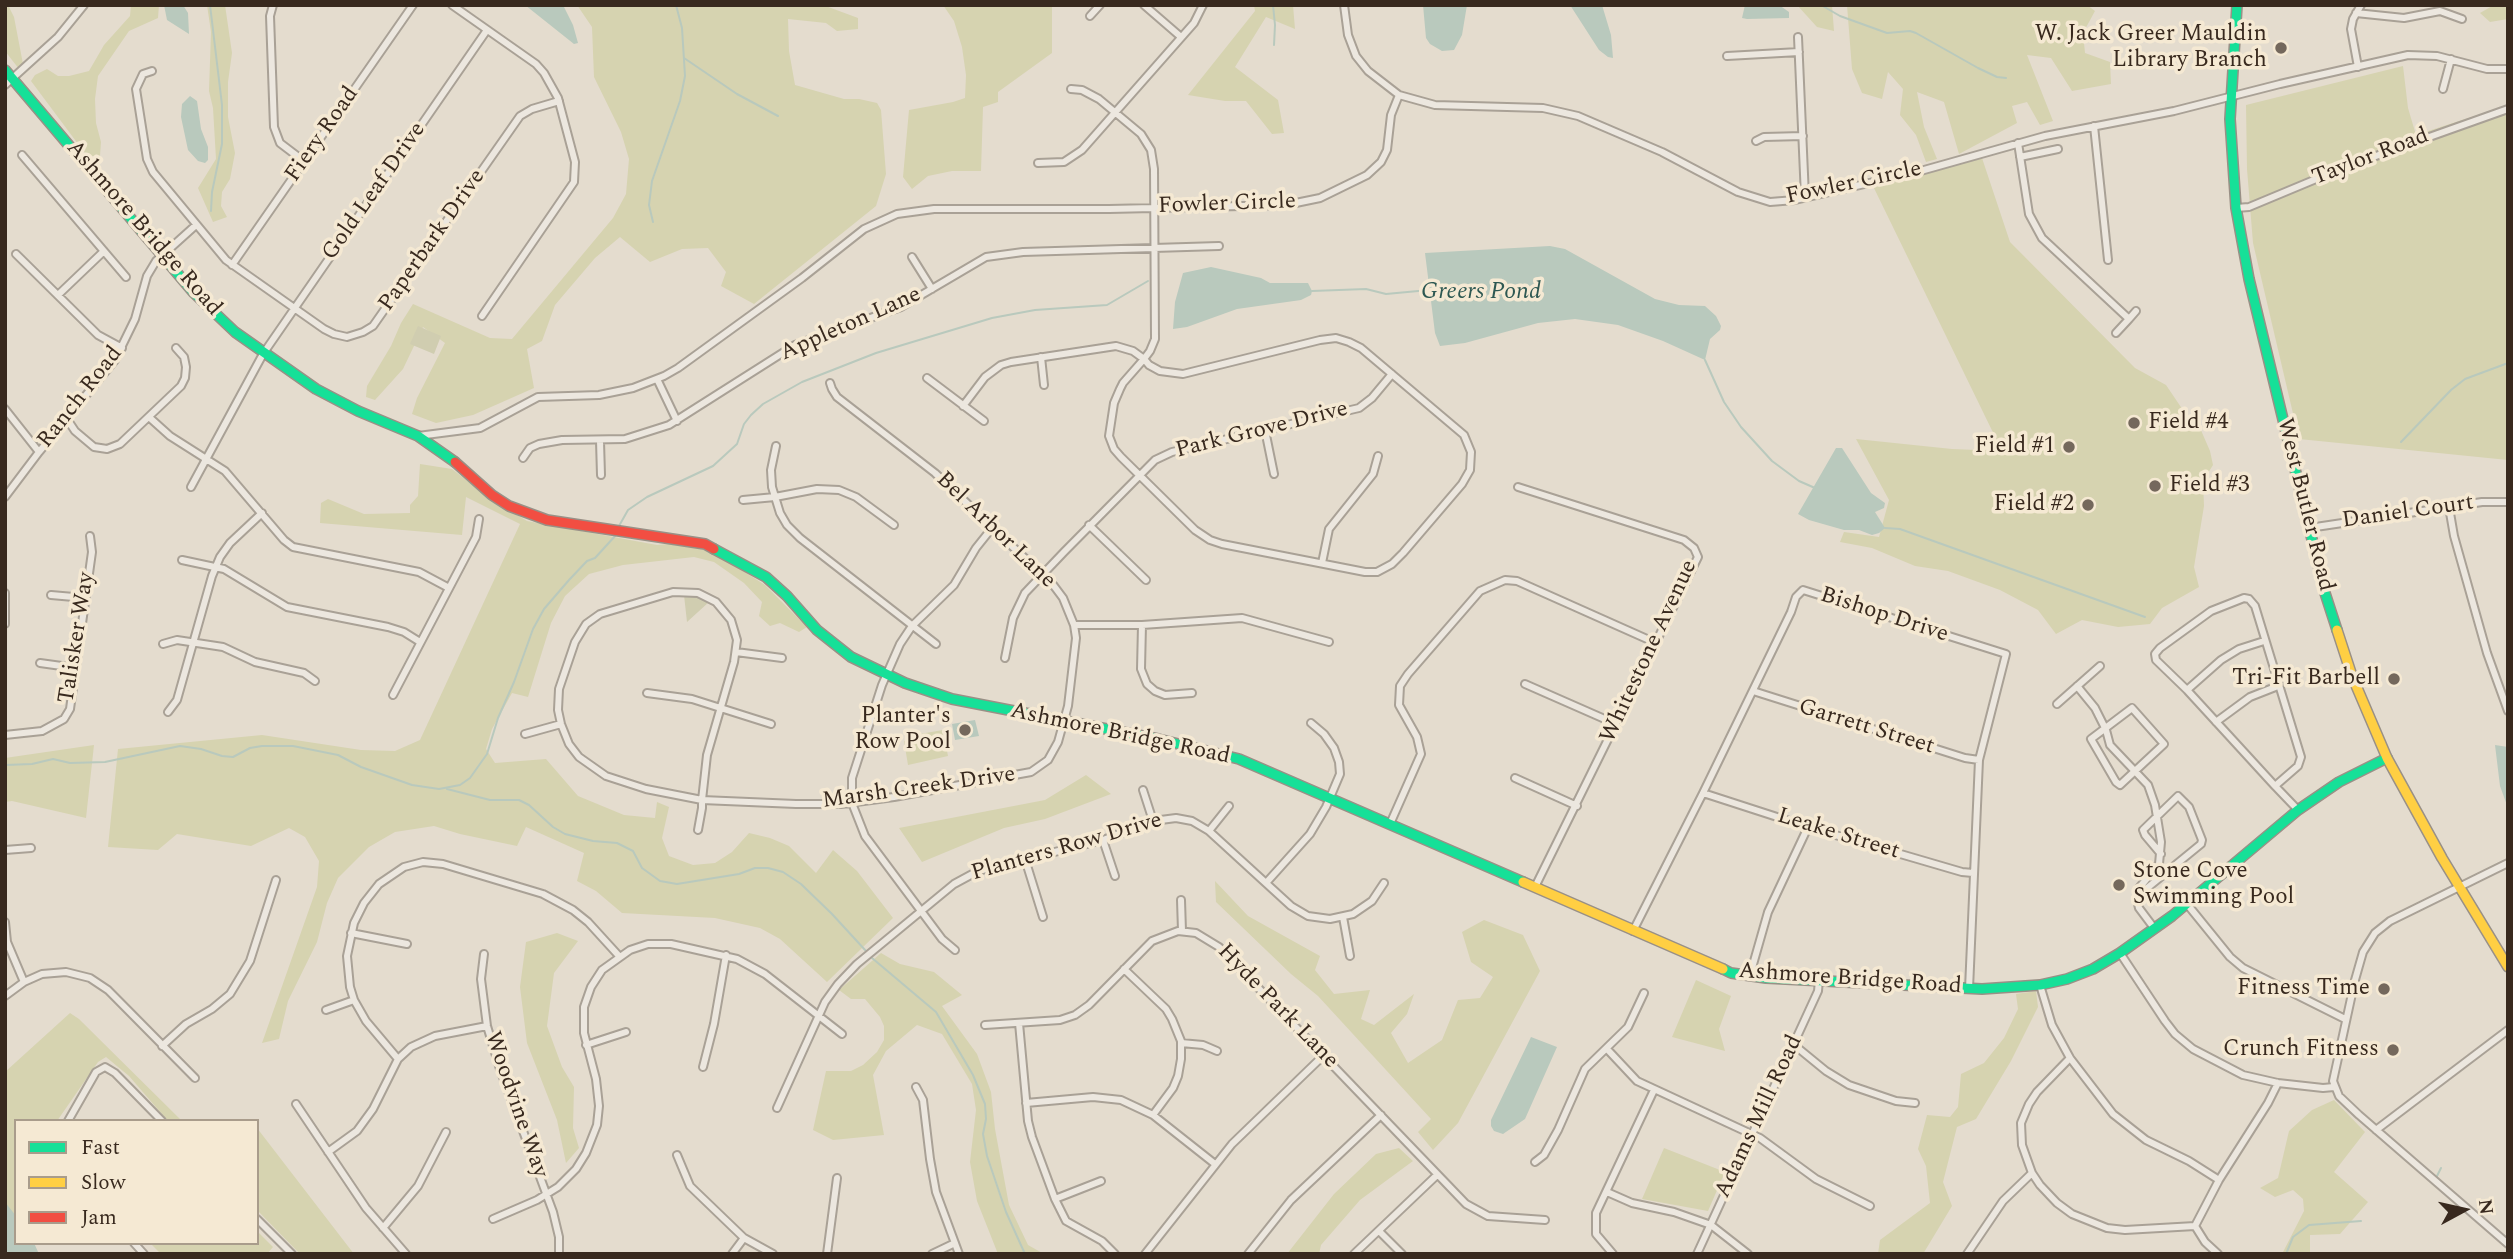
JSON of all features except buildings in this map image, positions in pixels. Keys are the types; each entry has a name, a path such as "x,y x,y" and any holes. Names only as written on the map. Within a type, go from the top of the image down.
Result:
{"main road":[{"name":"West Butler Road","path":"2237,5 2231,97 2232,169 2236,208 2249,279 2309,528 2342,648 2387,758 2459,886 2504,953 2508,967"},
{"name":"Ashmore Bridge Road","path":"5,70 9,82 208,307 263,354 340,402 418,436 455,462 492,495 525,513 580,526 692,541 718,550 774,583 817,630 839,649 886,675 952,699 1220,753 1258,766 1718,969 1766,978 1969,989 2040,985 2083,973 2120,953 2187,904 2298,810 2339,782 2387,758"}],"street":[{"path":"9,82 58,37 84,5"},
{"path":"273,5 270,16 274,127 280,143 304,162"},
{"name":"Fiery Road","path":"232,265 413,5"},
{"path":"452,5 541,69 553,84 575,162 574,182 482,316"},
{"path":"1090,16 1100,5"},
{"path":"1144,5 1181,37"},
{"path":"1038,163 1064,162 1073,158 1199,16 1203,5"},
{"path":"1344,5 1348,34 1356,55 1368,71 1399,95"},
{"path":"2358,67 2351,29 2361,5"},
{"path":"2356,13 2404,18 2440,11 2462,19"},
{"name":"Gold Leaf Drive","path":"191,487 263,354 487,30"},
{"path":"1798,37 1805,197"},
{"path":"1727,55 1799,52"},
{"name":"Fowler Circle","path":"418,436 480,428 531,400 544,396 599,395 657,379 687,362 864,229 888,217 934,209 1155,208 1294,204 1320,198 1374,170 1385,156 1389,144 1391,115 1399,95 1435,105 1530,107 1562,111 1634,139 1753,198 1778,202 1917,172 2018,143 2416,55 2451,59 2487,69 2508,69"},
{"path":"2443,89 2451,59"},
{"name":"Paperbark Drive","path":"152,71 143,74 136,89 146,159 152,172 232,265 334,334 352,336 373,326 517,120 532,109 559,101"},
{"path":"963,406 993,370 1012,362 1116,346 1133,351 1144,359 1160,371 1183,374 1336,338 1361,348 1464,435 1471,452 1470,470 1462,484 1403,553 1386,568 1372,572 1210,540 1195,530 1114,449 1109,432 1114,403 1120,389 1144,359 1153,345 1156,331 1154,169 1151,150 1141,134 1116,112 1091,93 1071,89"},
{"name":"Taylor Road","path":"2236,208 2254,205 2345,166 2508,109"},
{"path":"2094,126 2108,261"},
{"path":"1756,141 1764,137 1802,136"},
{"path":"2018,143 2029,214 2042,238 2129,319"},
{"path":"2020,157 2058,149"},
{"path":"22,155 125,277"},
{"name":"Ranch Road","path":"5,497 39,452 99,382 122,348 139,306 147,276 162,255 197,225"},
{"name":"Appleton Lane","path":"523,457 530,448 551,442 600,441 643,435 677,421 803,341 887,314 978,261 995,254 1219,246"},
{"path":"58,295 104,251"},
{"path":"16,254 98,335 122,348"},
{"path":"912,257 932,289"},
{"path":"2116,333 2136,311"},
{"path":"68,419 94,447 104,449 120,444 181,386 185,378 186,362 176,348"},
{"path":"1041,357 1044,385"},
{"name":"Park Grove Drive","path":"1005,658 1016,610 1025,593 1155,460 1171,452 1359,408 1372,398 1392,374"},
{"path":"927,378 984,421"},
{"path":"657,379 677,421"},
{"name":"Bel Arbor Lane","path":"831,383 837,397 919,459 1063,598 1074,625 1076,650 1064,722"},
{"path":"5,409 39,452"},
{"path":"150,418 170,436 231,477 284,541 297,549 419,572 449,588"},
{"path":"1265,430 1274,474"},
{"path":"434,448 441,432"},
{"path":"600,441 601,475"},
{"path":"776,446 771,470 775,497 782,517 794,533 936,644"},
{"path":"1322,564 1327,536 1333,522 1373,474 1378,457"},
{"name":"Whitestone Avenue","path":"1518,487 1684,540 1698,555 1535,887"},
{"path":"743,500 817,489 839,490 856,497 894,525"},
{"name":"Daniel Court","path":"2309,528 2482,502 2508,502"},
{"path":"2449,507 2454,536 2487,653 2508,711"},
{"path":"168,712 177,700 216,566 230,544 262,513"},
{"path":"393,695 476,537 479,519"},
{"path":"1089,525 1146,580"},
{"path":"955,950 942,939 865,836 852,803 853,768 886,675 900,644 912,626 954,585 976,548 992,528"},
{"name":"Talisker Way","path":"5,735 42,731 64,719 70,709 92,552 90,537"},
{"path":"182,560 216,566 233,573 287,607 388,627 404,632 420,642"},
{"path":"1390,824 1421,754 1417,737 1399,705 1400,686 1480,591 1505,580 1517,581 1656,643"},
{"name":"Bishop Drive","path":"1633,931 1753,691 1796,597 1801,591 1808,592 2004,652 2007,657 1996,689 1979,760 1980,789 1973,873 1969,989"},
{"name":"Marsh Creek Drive","path":"702,800 707,755 736,652 736,634 729,616 716,602 698,593 673,592 605,612 586,624 575,642 559,689 558,710 561,724 574,752 599,773 646,789 702,800 796,804 852,803 1031,772 1042,766 1052,755 1064,722"},
{"path":"5,593 5,624"},
{"path":"51,595 85,598"},
{"path":"2275,786 2298,766 2301,757 2255,606 2249,599 2244,598 2211,611 2155,653 2156,660 2187,690 2275,786 2298,810"},
{"path":"1074,625 1142,625 1242,618 1329,642"},
{"path":"1142,625 1141,669 1147,684 1154,691 1165,695 1192,693"},
{"path":"163,644 177,640 223,647 255,662 303,673 315,681"},
{"path":"2187,690 2221,660 2239,649 2264,642"},
{"path":"736,652 782,658"},
{"path":"40,663 76,668"},
{"path":"2057,704 2100,666"},
{"path":"1525,684 1616,724"},
{"path":"2077,686 2095,708 2110,745 2148,785 2157,816 2161,854 2159,864 2139,888 2137,900 2139,908 2154,928"},
{"path":"2216,722 2238,704 2278,686"},
{"name":"Garrett Street","path":"1753,691 1965,758 1979,760"},
{"path":"647,693 677,696 771,724"},
{"path":"2132,708 2164,744 2120,785 2091,739 2106,730 2132,708"},
{"path":"1265,883 1310,834 1331,798 1340,775 1339,762 1330,741 1311,723"},
{"path":"525,733 561,724"},
{"path":"1515,778 1577,806"},
{"path":"1143,790 1153,821"},
{"name":"Leake Street","path":"1703,793 1808,827 1973,873"},
{"path":"2139,888 2146,889 2201,844 2202,840 2189,807 2179,796 2143,830 2155,850 2161,854"},
{"path":"698,830 702,800"},
{"path":"1209,831 1229,806"},
{"name":"Planters Row Drive","path":"777,1108 819,1015 830,995 847,974 921,911 969,875 989,867 1103,840 1153,821 1184,819 1209,831 1291,906 1304,914 1325,919 1343,917"},
{"path":"1750,975 1768,912 1808,827"},
{"path":"1103,840 1115,876"},
{"path":"5,850 31,848"},
{"path":"1025,859 1043,917"},
{"path":"398,1059 366,1021 354,1000 347,968 351,933 364,903 387,877 404,867 433,862 531,890 555,900 588,922 619,956"},
{"path":"2508,863 2390,921 2375,933 2360,960 2334,1070 2334,1087 2347,1104 2508,1244"},
{"path":"162,1046 186,1024 212,1009 230,994 250,961 276,880"},
{"path":"1350,956 1343,917 1366,906 1384,883"},
{"path":"985,1026 1060,1020 1075,1016 1152,941 1169,933 1182,931 1181,900"},
{"path":"2187,904 2242,968 2345,1019"},
{"path":"5,922 7,942 24,982"},
{"name":"Hyde Park Lane","path":"1182,931 1204,937 1219,947 1466,1204 1481,1213 1545,1220"},
{"path":"351,933 407,944"},
{"path":"493,1219 558,1187 576,1169 586,1153 594,1135 599,1095 586,1045 583,1020 588,994 602,971 619,956 637,947 660,943 726,955 765,974 842,1034"},
{"path":"2120,953 2165,1021 2185,1044 2232,1070 2278,1083 2334,1087"},
{"name":"Woodvine Way","path":"484,954 481,979 487,1026 556,1224 559,1254"},
{"path":"703,1067 714,1024 726,955"},
{"path":"1124,969 1166,1009 1178,1030 1181,1043 1178,1076 1173,1088 1153,1115"},
{"path":"5,996 33,977 53,972 90,978 108,990 195,1078"},
{"name":"Adams Mill Road","path":"1697,1254 1818,991 1819,980"},
{"path":"2040,985 2052,1025 2070,1058 2102,1102 2126,1126 2146,1140 2189,1161 2219,1180"},
{"path":"1535,1163 1544,1155 1558,1130 1585,1069 1628,1027 1644,993"},
{"path":"326,1010 354,1000"},
{"path":"1019,1023 1026,1103 1032,1137 1055,1199 1066,1221 1102,1241 1115,1254"},
{"path":"328,1152 357,1131 373,1109 398,1059 411,1047 426,1038 487,1026"},
{"path":"2376,1130 2508,1030"},
{"path":"586,1045 626,1032"},
{"path":"1181,1043 1203,1045 1217,1051"},
{"path":"1793,1044 1826,1071 1849,1085 1896,1101 1915,1103"},
{"path":"1608,1049 1631,1076 1654,1090 1753,1134 1816,1179 1870,1206"},
{"path":"1144,1254 1243,1131 1324,1055"},
{"path":"2070,1058 2037,1092 2023,1117 2021,1139 2032,1173 2063,1208 2099,1226 2125,1230 2195,1226"},
{"path":"69,1119 96,1072 105,1067 116,1073 160,1119"},
{"path":"2195,1226 2219,1180 2278,1083"},
{"path":"916,1087 923,1100 934,1181 959,1254"},
{"path":"1612,1254 1596,1234 1596,1213 1654,1090"},
{"path":"1026,1103 1109,1098 1133,1104 1153,1115 1215,1164"},
{"path":"296,1104 366,1208 406,1254"},
{"path":"1248,1254 1301,1189 1381,1115"},
{"path":"383,1228 418,1186 446,1132"},
{"path":"677,1155 690,1186 744,1238 773,1254"},
{"path":"1967,1254 2003,1201 2032,1173"},
{"path":"1354,1254 1437,1175"},
{"path":"827,1254 837,1178"},
{"path":"1055,1199 1101,1181"},
{"path":"1607,1192 1632,1203 1674,1212 1711,1225 1748,1254"},
{"path":"259,1221 292,1254"},
{"path":"2195,1226 2205,1242 2218,1254"},
{"path":"1379,1231 1402,1254"},
{"path":"732,1254 744,1238"},
{"path":"932,1254 955,1243"}],"shaded area":[{"path":"5,5 8,5 14,17 23,64 19,69 5,51"},
{"path":"131,5 159,5 158,18 129,31 98,76 95,99 96,123 101,142 100,156 87,156 31,81 35,75 47,69 58,76 89,71 104,45 130,16"},
{"path":"207,5 225,5 232,53 228,82 228,117 235,153 230,179 222,192 221,206 227,217 213,222 198,188 216,159 213,108 209,91 211,32"},
{"path":"577,5 823,5 858,18 858,29 837,31 826,23 788,19 789,51 795,85 844,99 877,103 881,110 886,174 876,206 754,304 721,286 726,272 708,248 682,249 650,262 620,237 595,258 555,305 542,341 527,349 534,388 473,415 436,423 412,414 417,398 445,343 423,327 403,369 375,400 366,397 367,386 413,304 490,338 512,339 613,218 626,194 629,159 621,132 594,77 592,27"},
{"path":"943,5 1052,5 1052,53 998,92 998,102 983,107 981,171 952,171 928,176 912,189 903,177 909,110 965,98 966,75 962,47 954,21"},
{"path":"1254,5 1293,5 1295,29 1266,17 1235,67 1278,100 1284,133 1272,134 1246,101 1225,101 1188,95 1255,11"},
{"path":"1797,5 1832,5 1834,31 1817,27"},
{"path":"1847,5 2087,5 2095,11 2083,33 2085,53 2110,62 2111,84 2072,91 2051,58 2027,55 2053,121 2040,125 2027,102 2012,106 2017,123 1959,154 1944,102 1917,92 1924,127 1937,159 1926,162 1916,135 1900,115 1903,89 1888,72 1882,99 1862,93 1852,69"},
{"path":"2494,5 2508,5 2508,19 2490,22 2480,13"},
{"path":"2403,66 2408,108 2416,135 2508,105 2508,460 2299,439 2253,243 2247,169 2246,105"},
{"path":"1981,155 2010,242 2135,368 2166,385 2189,419 2200,428 2210,451 2213,465 2203,481 2204,506 2194,567 2199,587 2162,608 2150,624 2118,627 2082,620 2056,634 2038,610 2000,590 1948,571 1915,566 1872,548 1840,542 1844,532 1879,537 1889,500 1856,439 1952,449 2002,451 1872,184"},
{"path":"418,326 441,336 434,354 410,344"},
{"path":"420,464 452,469 491,499 527,521 657,545 681,543 704,550 765,585 807,627 799,632 780,623 770,626 759,616 762,602 744,583 714,562 694,557 623,565 589,574 565,596 551,623 528,697 512,693 492,729 486,749 495,763 546,759 578,796 624,815 655,818 657,802 669,807 662,838 669,856 693,865 715,863 732,852 749,833 789,846 816,873 833,850 857,871 893,918 827,982 780,939 760,928 715,918 622,913 596,891 577,881 584,853 526,827 517,846 434,826 395,832 369,847 338,878 327,903 317,942 288,1001 279,1039 262,1043 317,887 319,861 305,837 289,828 251,846 177,834 158,850 108,847 118,749 262,735 361,750 395,751 420,740 520,524 466,497 462,535 320,523 321,503 328,499 364,514 410,513 410,505 418,496"},
{"path":"694,594 709,602 687,622 684,595"},
{"path":"943,730 948,756 908,765 904,741 915,739 914,735"},
{"path":"94,745 86,818 12,801 5,802 5,758"},
{"path":"1086,775 1111,794 1045,819 1004,828 922,862 899,828 1045,800"},
{"path":"1215,881 1248,916 1320,956 1315,970 1334,994 1370,990 1361,1019 1374,1025 1414,994 1407,1014 1391,1033 1408,1063 1442,1040 1458,1000 1480,998 1493,977 1471,962 1462,932 1484,920 1523,935 1540,971 1458,1123 1433,1150 1418,1132 1431,1119 1318,996 1291,974 1216,902"},
{"path":"557,933 578,941 554,973 547,1026 562,1067 574,1087 573,1128 579,1148 566,1163 557,1120 527,1043 520,987 526,942"},
{"path":"881,953 900,964 934,972 962,995 942,1006 977,1054 991,1092 1009,1205 1028,1245 1044,1254 998,1254 977,1201 970,1162 976,1110 972,1084 942,1034 917,1025 886,1051 873,1075 884,1135 833,1140 813,1130 826,1071 851,1071 863,1065 877,1052 884,1040 884,1026 880,1017 865,999 851,999 839,990"},
{"path":"1696,980 1731,996 1719,1029 1725,1051 1672,1037"},
{"path":"2036,991 2038,1007 2011,1061 1976,1119 1957,1127 1943,1182 1952,1206 1923,1254 1878,1254 1880,1240 1930,1203 1926,1166 1918,1149 1927,1115 1950,1117 1958,1107 1961,1074 1984,1063 2004,1038 2018,1009 2016,994"},
{"path":"70,1013 180,1119 166,1119 129,1076 106,1057 98,1062 58,1119 14,1119 14,1219 5,1208 5,1072"},
{"path":"2334,1100 2365,1132 2334,1172 2368,1202 2340,1234 2310,1235 2310,1254 2282,1254 2304,1211 2303,1199 2293,1190 2275,1197 2260,1188 2278,1178 2289,1131 2312,1110"},
{"path":"259,1131 354,1254 300,1254 259,1212"},
{"path":"1399,1148 1413,1161 1360,1200 1321,1245 1319,1254 1287,1254 1334,1194 1376,1154"},
{"path":"1664,1148 1725,1172 1708,1211 1642,1199"},
{"path":"259,1233 273,1247 267,1254 161,1254 152,1245 259,1245"}],"water":[{"path":"164,5 183,5 188,13 189,34 167,20"},
{"path":"525,5 563,5 578,43 574,44"},
{"path":"1423,5 1467,5 1462,35 1454,50 1442,51 1430,44 1426,38"},
{"path":"1570,5 1602,5 1611,35 1613,58 1599,50"},
{"path":"1745,5 1779,5 1789,12 1789,18 1742,18"},
{"path":"190,96 197,101 201,129 208,147 208,160 205,163 198,161 188,150 181,117 182,104"},
{"name":"Greers Pond","path":"1550,246 1565,249 1655,299 1679,305 1705,306 1716,316 1721,326 1710,339 1705,360 1618,325 1575,319 1538,323 1465,343 1440,346 1435,333 1425,253"},
{"path":"1211,267 1261,278 1270,283 1308,283 1311,295 1301,300 1237,309 1187,327 1173,329 1175,302 1183,273"},
{"path":"1836,448 1842,448 1871,493 1885,503 1884,508 1875,512 1885,528 1879,533 1872,535 1859,530 1844,530 1798,514"},
{"name":"Planter's Row Pool","path":"975,720 979,736 955,740 952,724"},
{"path":"2495,745 2508,747 2508,808 2500,786"},
{"path":"1531,1037 1557,1047 1525,1119 1503,1134 1494,1131 1491,1120"},
{"path":"5,1202 14,1213 14,1245 35,1245 39,1254 5,1254"}],"waterway":[{"path":"210,5 222,105 222,144 211,211"},
{"path":"653,222 649,205 652,181 680,101 685,76 682,28 676,5"},
{"path":"1273,5 1274,45"},
{"path":"1821,5 1840,16 1887,33 1916,33 1978,68 2006,78"},
{"path":"684,58 737,94 778,116"},
{"path":"619,526 628,510 647,497 713,466 737,444 744,424 751,415 763,404 802,382 876,353 992,318 1035,310 1107,305 1148,281"},
{"path":"1312,291 1366,289 1386,294 1429,290"},
{"path":"1705,360 1724,402 1741,427 1772,461 1799,481 1815,488"},
{"path":"2401,442 2465,379 2508,363"},
{"path":"1885,528 1900,529 2145,617"},
{"path":"5,765 32,764 53,759 70,763 105,762 180,746 233,757 250,748 293,746 338,755 361,767 412,785 439,789 460,785 470,778 487,754 498,718 533,629 544,609 587,561 595,558 616,535"},
{"path":"447,789 490,800 519,800 565,834 593,841 617,843 633,851 642,868 660,881 677,884 739,874 755,868 783,872 801,884 866,951"},
{"path":"872,958 936,1012 973,1075 985,1104 983,1134 987,1156 1006,1212 1025,1254"},
{"path":"2437,1176 2441,1168"},
{"path":"2286,1254 2293,1237 2309,1225 2361,1221"}],"traffic: fast":[{"path":"2237,5 2230,119 2236,208 2249,279 2325,593 2337,630"},
{"path":"5,70 194,293 235,332 316,389 358,411 418,436 455,462"},
{"path":"714,549 766,577 817,630 851,657 905,683 952,699 1158,739 1239,759 1523,882"},
{"path":"1723,969 1731,973 1766,978 1982,989 2040,985 2067,979 2093,969 2120,953 2172,916 2298,810 2339,782 2387,758"}],"traffic: slow":[{"path":"2337,630 2352,676 2387,758 2442,858 2508,967"},
{"path":"1523,882 1723,969"}],"traffic: jam":[{"path":"455,462 492,495 509,506 547,520 705,544 714,549"}],"place":[{"name":"W. Jack Greer Mauldin Library Branch","path":"2281,48"},
{"name":"Field #4","path":"2134,423"},
{"name":"Field #1","path":"2069,447"},
{"name":"Field #3","path":"2155,486"},
{"name":"Field #2","path":"2088,505"},
{"name":"Tri-Fit Barbell","path":"2394,679"},
{"name":"Planter's Row Pool","path":"965,730"},
{"name":"Stone Cove Swimming Pool","path":"2119,885"},
{"name":"Fitness Time","path":"2384,989"},
{"name":"Crunch Fitness","path":"2393,1050"}]}
